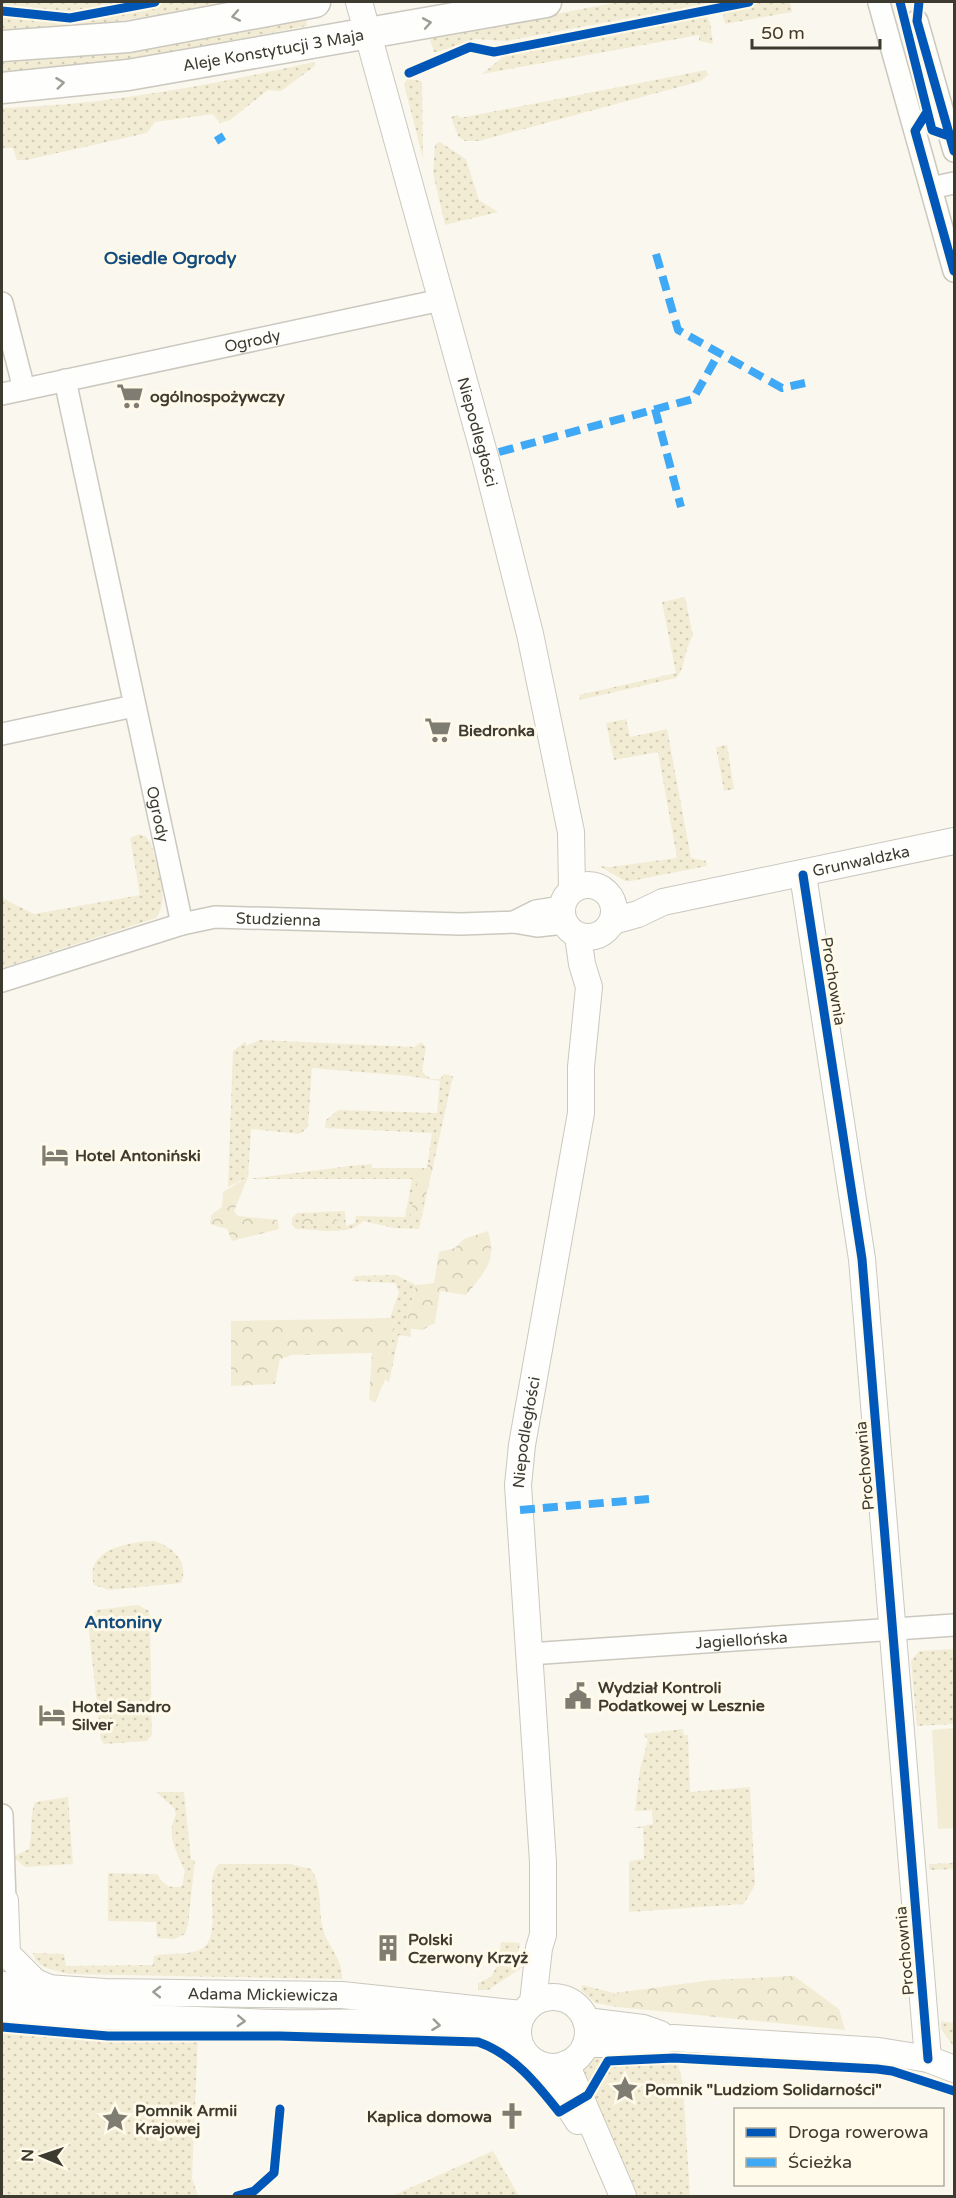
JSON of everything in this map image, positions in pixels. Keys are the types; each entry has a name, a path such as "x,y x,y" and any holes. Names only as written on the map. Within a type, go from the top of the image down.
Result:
{"main road":[{"path":"2,46 128,37 315,2"},
{"name":"Aleje Konstytucji 3 Maja","path":"2,88 128,75 546,2"}],"street":[{"name":"Niepodległości","path":"359,2 515,572 586,911 582,964 589,987 581,1067 581,1113 518,1485 543,1862 543,1935 550,1949 537,2004"},
{"path":"879,3 954,271"},
{"path":"917,21 954,151"},
{"path":"931,188 954,183"},
{"name":"Ogrody","path":"2,394 441,300"},
{"path":"2,303 24,389"},
{"name":"Ogrody","path":"65,380 182,924"},
{"path":"2,734 134,706"},
{"name":"Grunwaldzka","path":"586,911 663,902 954,842"},
{"name":"Prochownia","path":"803,874 862,1259 928,2059"},
{"name":"Studzienna","path":"2,981 182,924 215,917 461,924 514,922 537,926 586,911"},
{"name":"Jagiellońska","path":"529,1654 661,1647 954,1624"},
{"path":"2,1815 6,1901 4,1957 35,1982 50,1988"},
{"name":"Adama Mickiewicza","path":"2,1985 105,1992 342,1995 537,2004"},
{"path":"537,2004 575,2004 586,2032 581,2052 555,2065 533,2061 519,2044 517,2034 537,2004"},
{"name":"Adama Mickiewicza","path":"2,2010 108,2017 280,2023 412,2022 504,2035 519,2044"},
{"path":"586,2032 643,2028 673,2038 879,2051 928,2059 954,2069"},
{"path":"555,2065 567,2106 604,2156 623,2196"}],"green space":[{"path":"2,2 241,2 73,28 2,31"},
{"path":"619,2 715,2 507,41 475,39 438,52 434,52 430,40 433,37"},
{"path":"765,2 790,2 792,12 725,24 723,17 725,10"},
{"path":"706,16 710,22 713,44 699,41 699,35 482,74 508,53"},
{"path":"306,19 307,26 193,47 78,66 2,74 2,60 117,51 193,40"},
{"path":"314,62 315,66 281,91 268,90 230,120 220,123 213,114 155,122 147,133 26,160 17,160 13,148 2,148 2,108 120,98"},
{"path":"706,70 708,75 701,81 479,141 465,141 458,136 451,117 458,115 460,118"},
{"path":"408,79 422,81 423,159 404,84"},
{"path":"440,142 466,159 479,200 498,212 445,225 433,173 435,144"},
{"path":"685,597 693,636 682,669 676,678 580,700 579,695 676,673 662,602"},
{"path":"626,719 630,737 667,729 691,858 706,861 707,866 625,881 599,866 610,867 677,858 658,752 614,760 606,723"},
{"path":"727,745 734,789 724,791 716,747"},
{"path":"139,834 145,836 151,843 161,881 162,901 156,918 2,968 2,890 4,899 34,914 140,895 130,838"},
{"path":"259,1040 415,1047 421,1042 426,1047 422,1072 431,1079 440,1079 444,1074 453,1076 419,1229 394,1228 363,1221 357,1226 341,1231 296,1229 292,1225 292,1218 297,1213 345,1211 346,1226 355,1223 356,1216 405,1217 412,1179 248,1179 372,1164 372,1168 427,1168 432,1133 325,1128 326,1120 338,1110 437,1113 440,1081 409,1076 312,1068 308,1127 300,1134 251,1129 248,1177 228,1187 233,1051 246,1041 246,1046"},
{"path":"428,1162 434,1163 426,1193 413,1222 409,1222 419,1175 415,1174 415,1168 427,1168"},
{"path":"248,1177 234,1211 238,1216 278,1220 279,1229 232,1241 227,1229 210,1224 211,1215 222,1207 223,1192"},
{"path":"313,1217 336,1219 342,1227 298,1224 302,1219"},
{"path":"488,1231 491,1242 490,1259 483,1273 466,1295 440,1291 435,1323 422,1330 405,1328 416,1285 434,1283 439,1252 455,1248 464,1239"},
{"path":"396,1275 416,1285 405,1327 411,1328 410,1337 399,1335 389,1382 385,1380 395,1318 390,1318 399,1292 395,1283 352,1281 355,1276"},
{"path":"395,1318 385,1380 375,1403 369,1399 372,1353 292,1355 280,1359 275,1384 231,1386 231,1321"},
{"path":"154,1541 161,1543 178,1556 183,1568 181,1583 109,1590 94,1585 92,1573 95,1563 110,1550 133,1543"},
{"path":"138,1605 149,1611 152,1735 147,1741 104,1744 101,1740 88,1623 96,1610"},
{"path":"954,1649 954,1724 917,1726 911,1661 919,1651"},
{"path":"954,1728 954,1828 938,1829 932,1730"},
{"path":"683,1729 684,1735 688,1735 690,1792 750,1787 755,1885 744,1904 629,1912 629,1861 644,1859 643,1828 633,1828 653,1824 652,1810 635,1811 640,1769 648,1740 643,1734"},
{"path":"156,1792 184,1792 191,1860 195,1860 188,1925 185,1934 175,1939 157,1938 156,1922 108,1921 108,1873 157,1874 167,1885 182,1886 185,1871 172,1836 176,1815 174,1808"},
{"path":"68,1797 73,1864 25,1867 13,1857 29,1849 35,1802"},
{"path":"954,1863 954,1869 929,1870 929,1864"},
{"path":"219,1864 290,1864 311,1869 318,1884 324,1932 338,1960 342,1979 69,1974 42,1966 35,1958 33,1953 64,1954 66,1966 153,1965 154,1956 201,1949 208,1943 211,1933 212,1882"},
{"path":"501,1942 520,1943 517,1960 499,1958"},
{"path":"497,1966 523,1967 488,1990 478,1990 478,1983 491,1977"},
{"path":"794,1976 839,2009 845,2030 618,2007 614,1993 712,1980"},
{"path":"582,1985 614,1993 618,2007 595,2003 581,1990"},
{"path":"941,2021 954,2023 954,2047 941,2029"},
{"path":"2,2027 108,2036 198,2037 192,2178 198,2196 2,2196"},
{"path":"675,2051 683,2084 690,2196 623,2196 581,2081 585,2065 593,2056"},
{"path":"493,2151 519,2196 394,2196 394,2195"}],"marked path":[{"path":"216,141 224,136"},
{"path":"656,254 678,330 782,388 805,383"},
{"path":"499,452 693,399 719,353"},
{"path":"655,409 681,507"},
{"path":"520,1510 649,1499"}],"cycle path":[{"path":"2,11 70,18 155,2"},
{"path":"409,73 470,47 494,52 749,2"},
{"path":"900,2 932,130 949,136"},
{"path":"919,2 917,21 954,151"},
{"path":"927,112 915,131 954,271"},
{"path":"803,875 862,1259 928,2059"},
{"path":"2,2027 108,2036 280,2036 478,2042 491,2047 513,2062 533,2081 559,2112 588,2095 608,2061 674,2058 877,2069 892,2071 954,2091"},
{"path":"237,2196 254,2191 274,2173 280,2109"}],"place":[{"name":"ogólnospożywczy","path":"130,396"},
{"name":"Biedronka","path":"438,730"},
{"name":"Hotel Antoniński","path":"55,1155"},
{"name":"Wydział Kontroli Podatkowej w Lesznie","path":"578,1696"},
{"name":"Hotel Sandro Silver","path":"52,1715"},
{"name":"Polski Czerwony Krzyż","path":"388,1948"},
{"name":"Pomnik \"Ludziom Solidarności\"","path":"625,2089"},
{"name":"Kaplica domowa","path":"512,2116"},
{"name":"Pomnik Armii Krajowej","path":"115,2119"}],"district":[{"name":"Osiedle Ogrody","path":"170,258"},
{"name":"Antoniny","path":"123,1622"}]}
